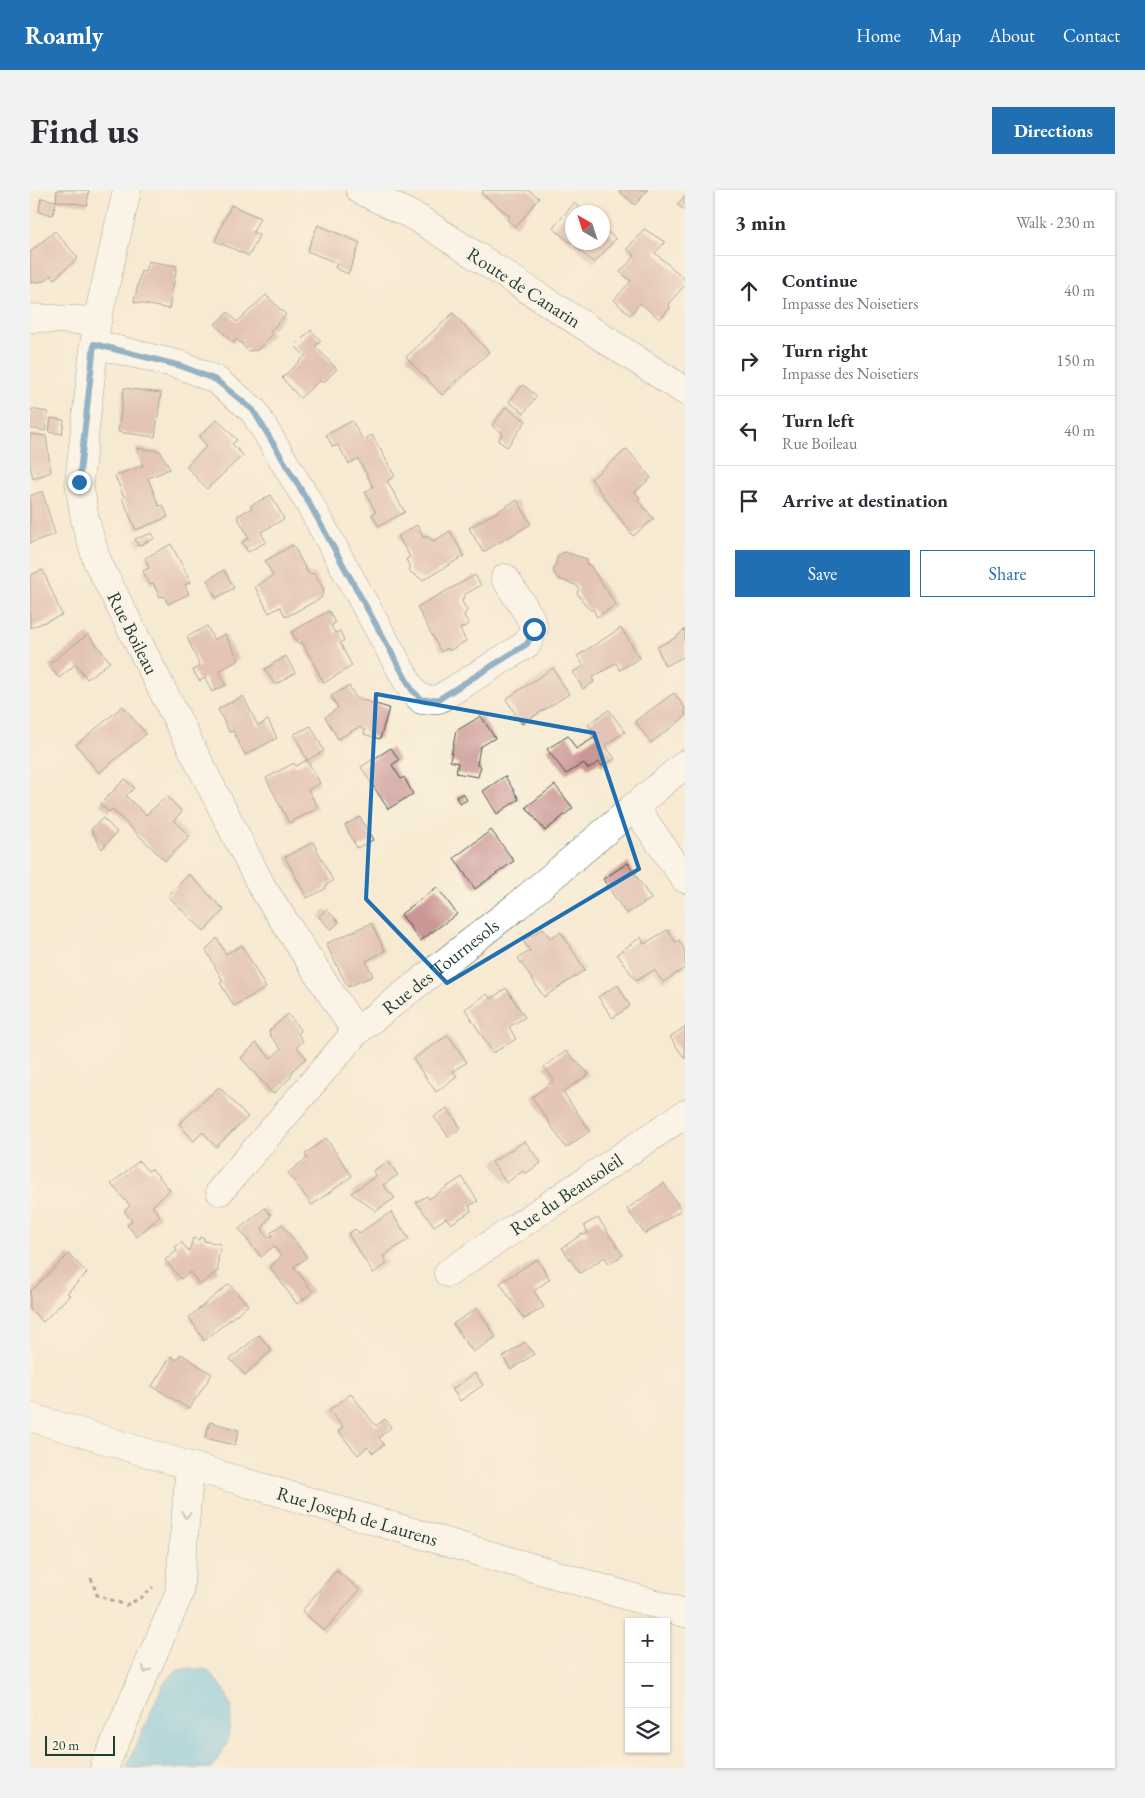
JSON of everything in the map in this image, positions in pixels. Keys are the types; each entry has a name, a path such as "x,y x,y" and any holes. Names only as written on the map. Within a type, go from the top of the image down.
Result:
{"street":[{"name":"Rue Boileau","path":"128,190 96,332 79,482 85,520 97,561 262,888 356,1032"},
{"name":"Route de Canarin","path":"360,190 418,219 685,391"},
{"path":"30,318 96,332 216,380 253,410 309,503 412,690 422,700 439,699 527,644 534,629 530,616 505,578"},
{"name":"Rue des Tournesols","path":"220,1191 356,1032 517,906 685,764"},
{"path":"634,806 685,879"},
{"name":"Rue du Beausoleil","path":"448,1273 685,1114"},
{"name":"Rue Joseph de Laurens","path":"30,1417 685,1613"},
{"path":"104,1768 179,1594 190,1466"}],"path":[{"path":"91,1578 97,1595 126,1605 142,1598 155,1585"}],"highlighted area":[{"path":"376,694 594,733 639,869 447,983 366,899"}],"water":[{"path":"191,1668 207,1670 224,1689 232,1709 227,1744 212,1768 126,1768 164,1682 178,1670"}],"building":[{"path":"57,190 89,190 87,205 56,201"},
{"path":"484,190 528,190 539,198 516,227 507,220 510,216 481,193"},
{"path":"618,190 648,190 635,205"},
{"path":"685,196 685,211 677,204"},
{"path":"41,198 56,201 53,215 39,212"},
{"path":"231,205 260,218 253,232 259,235 249,256 215,241"},
{"path":"565,214 565,238 553,228"},
{"path":"318,225 360,243 348,274 335,268 337,263 307,251"},
{"path":"644,229 665,242 655,253 685,279 685,285 668,304 670,308 660,319 640,303 630,315 614,300 631,281 620,272 635,256 627,249"},
{"path":"55,231 78,258 54,279 51,275 44,281 30,283 30,252"},
{"path":"610,234 616,239 610,246"},
{"path":"579,250 606,250 594,263"},
{"path":"148,261 177,266 169,309 134,302 141,271 145,272"},
{"path":"266,295 286,315 270,331 273,334 257,350 248,351 237,339 233,343 215,324 228,312 237,322"},
{"path":"453,313 489,352 442,395 406,357"},
{"path":"311,330 321,341 315,346 337,369 324,382 319,381 300,398 282,378 305,356 295,346"},
{"path":"523,385 537,396 524,413 509,402"},
{"path":"124,388 161,393 155,437 118,432"},
{"path":"506,407 526,421 507,447 498,441 503,433 492,426"},
{"path":"30,409 48,412 45,431 30,428"},
{"path":"51,418 64,420 62,434 49,432"},
{"path":"217,419 237,440 232,444 243,455 207,489 186,466 207,446 199,437"},
{"path":"352,421 363,440 372,435 379,447 395,476 387,481 405,512 379,526 372,514 376,512 365,492 373,487 358,459 349,464 338,445 333,447 326,435"},
{"path":"30,434 46,436 51,472 33,479 30,464"},
{"path":"136,448 160,451 170,469 148,478 159,506 163,505 168,517 136,530 115,476 143,465"},
{"path":"627,449 651,478 635,492 640,498 638,500 654,519 633,536 591,479"},
{"path":"42,491 55,534 30,543 30,496"},
{"path":"271,495 284,519 261,532 266,542 248,552 242,542 249,538 237,516 252,508 250,506"},
{"path":"517,500 531,524 483,552 469,528"},
{"path":"417,525 424,538 426,536 434,541 450,531 464,556 423,580 409,571 410,568 406,559 410,557 398,536"},
{"path":"152,533 155,538 138,546 135,539"},
{"path":"171,544 191,582 185,585 189,594 168,604 164,596 160,597 153,583 150,585 143,571 149,568 145,558"},
{"path":"293,545 308,573 315,574 324,590 321,598 286,617 280,607 269,613 255,587 273,576 265,561"},
{"path":"565,552 587,559 586,564 590,565 616,605 597,617 593,609 591,610 587,607 577,593 579,589 576,585 558,579 553,571 558,555"},
{"path":"43,570 62,615 30,628 30,575"},
{"path":"224,570 234,588 216,598 207,580"},
{"path":"475,575 481,585 464,595 462,602 467,610 464,616 469,624 460,629 466,641 449,651 448,648 441,652 417,607"},
{"path":"329,611 335,623 331,626 335,633 340,631 344,640 340,643 352,666 324,683 302,642 298,644 291,632"},
{"path":"207,626 214,640 225,634 239,660 219,671 226,685 212,692 205,678 199,681 193,670 200,666 187,637"},
{"path":"621,628 640,658 620,670 616,663 592,678 594,682 583,689 573,672 584,666 577,656"},
{"path":"685,629 685,656 665,666 657,647 675,638"},
{"path":"88,634 110,662 87,679 76,664 59,678 48,665"},
{"path":"286,656 295,673 275,685 265,669"},
{"path":"553,668 569,694 522,724 506,699"},
{"path":"349,686 356,698 389,708 380,739 364,734 365,730 359,727 338,739 325,717 338,708 331,696"},
{"path":"674,693 685,708 685,717 651,743 635,721"},
{"path":"243,696 258,726 268,720 277,738 245,755 233,731 229,732 218,709"},
{"path":"123,706 146,734 99,773 76,745"},
{"path":"609,710 625,732 605,745 615,759 602,766 599,762 588,769 584,763 566,774 547,749 568,736 576,749 597,736 588,724"},
{"path":"481,716 495,738 480,747 477,765 481,766 478,777 456,773 458,763 450,761 456,731"},
{"path":"311,726 324,751 307,760 294,734"},
{"path":"391,748 399,760 392,765 401,779 404,777 413,794 388,809 361,767"},
{"path":"307,760 320,783 308,790 318,808 289,823 266,778 294,763 296,766"},
{"path":"505,776 519,799 497,814 483,791"},
{"path":"125,779 134,788 126,796 146,815 167,796 182,812 174,820 190,837 165,861 112,809 109,812 100,804"},
{"path":"555,785 573,808 545,831 526,807"},
{"path":"463,793 467,800 460,804 456,797"},
{"path":"360,817 373,840 357,848 345,825"},
{"path":"103,818 117,832 102,849 91,829"},
{"path":"491,830 514,861 475,889 454,858"},
{"path":"313,842 333,881 326,885 325,889 307,898 285,857"},
{"path":"628,863 651,899 626,914 603,879"},
{"path":"189,874 224,910 204,931 168,896"},
{"path":"437,887 457,914 420,941 401,914"},
{"path":"326,909 339,922 331,930 319,917"},
{"path":"371,923 385,951 366,961 373,976 348,987 326,944"},
{"path":"543,928 550,938 561,932 585,970 544,997 518,958 530,951 523,941"},
{"path":"667,930 676,942 679,940 685,950 685,968 663,982 654,970 636,981 617,954 641,937 644,944"},
{"path":"217,938 226,954 242,945 266,988 234,1006 220,983 223,981 206,950"},
{"path":"618,985 630,1006 613,1018 598,997"},
{"path":"506,988 525,1017 509,1027 516,1039 493,1053 465,1009 487,994 491,999"},
{"path":"288,1014 301,1031 298,1034 303,1041 297,1047 306,1058 293,1070 291,1077 273,1094 241,1058 256,1043 271,1058 281,1049 269,1031"},
{"path":"685,1027 685,1059 670,1037"},
{"path":"448,1035 467,1062 453,1071 457,1077 436,1092 413,1059"},
{"path":"566,1051 589,1074 563,1092 590,1131 566,1148 532,1097 554,1080 544,1067"},
{"path":"219,1087 248,1117 216,1147 203,1132 194,1141 179,1124"},
{"path":"447,1108 461,1128 449,1137 434,1117"},
{"path":"326,1138 352,1176 312,1205 288,1173 307,1158 305,1154"},
{"path":"525,1141 541,1163 525,1174 523,1171 506,1183 492,1162"},
{"path":"139,1161 148,1171 152,1169 170,1190 152,1206 160,1216 137,1237 127,1225 132,1221 124,1211 130,1206 111,1184"},
{"path":"388,1161 398,1175 383,1185 395,1198 376,1211 351,1193 376,1176 373,1171"},
{"path":"462,1177 478,1201 469,1206 471,1211 451,1224 446,1218 434,1226 416,1202 427,1196 429,1199"},
{"path":"664,1183 681,1210 645,1234 627,1209"},
{"path":"265,1208 271,1215 262,1229 268,1238 282,1224 307,1257 294,1267 313,1292 297,1304 270,1267 281,1256 274,1246 261,1257 239,1229"},
{"path":"391,1212 409,1239 383,1256 387,1264 373,1273 348,1234 355,1229 359,1233"},
{"path":"598,1218 623,1255 609,1264 605,1257 580,1273 562,1248 582,1234 588,1233 584,1225"},
{"path":"200,1237 204,1238 204,1241 221,1244 218,1271 200,1285 190,1272 181,1279 165,1260 177,1251 175,1247 181,1242 189,1251 193,1238 199,1240"},
{"path":"69,1254 87,1273 67,1293 70,1295 43,1322 30,1309 30,1292"},
{"path":"537,1259 550,1279 534,1291 544,1307 524,1319 500,1283"},
{"path":"229,1284 248,1305 204,1341 189,1317"},
{"path":"477,1308 496,1337 473,1352 453,1324"},
{"path":"259,1335 272,1350 245,1375 230,1359"},
{"path":"525,1342 534,1354 511,1370 503,1357"},
{"path":"181,1354 212,1374 189,1409 152,1386 171,1356 177,1360"},
{"path":"475,1373 483,1385 460,1401 452,1389"},
{"path":"351,1394 376,1426 385,1419 391,1427 379,1438 384,1445 373,1453 367,1447 358,1455 338,1431 343,1427 329,1410"},
{"path":"210,1422 239,1430 235,1445 205,1438"},
{"path":"336,1570 360,1590 324,1631 302,1611"}],"route":[{"path":"79,482 94,344 181,366 216,380 253,410 309,503 412,690 422,700 439,699 527,644 534,629"}]}
